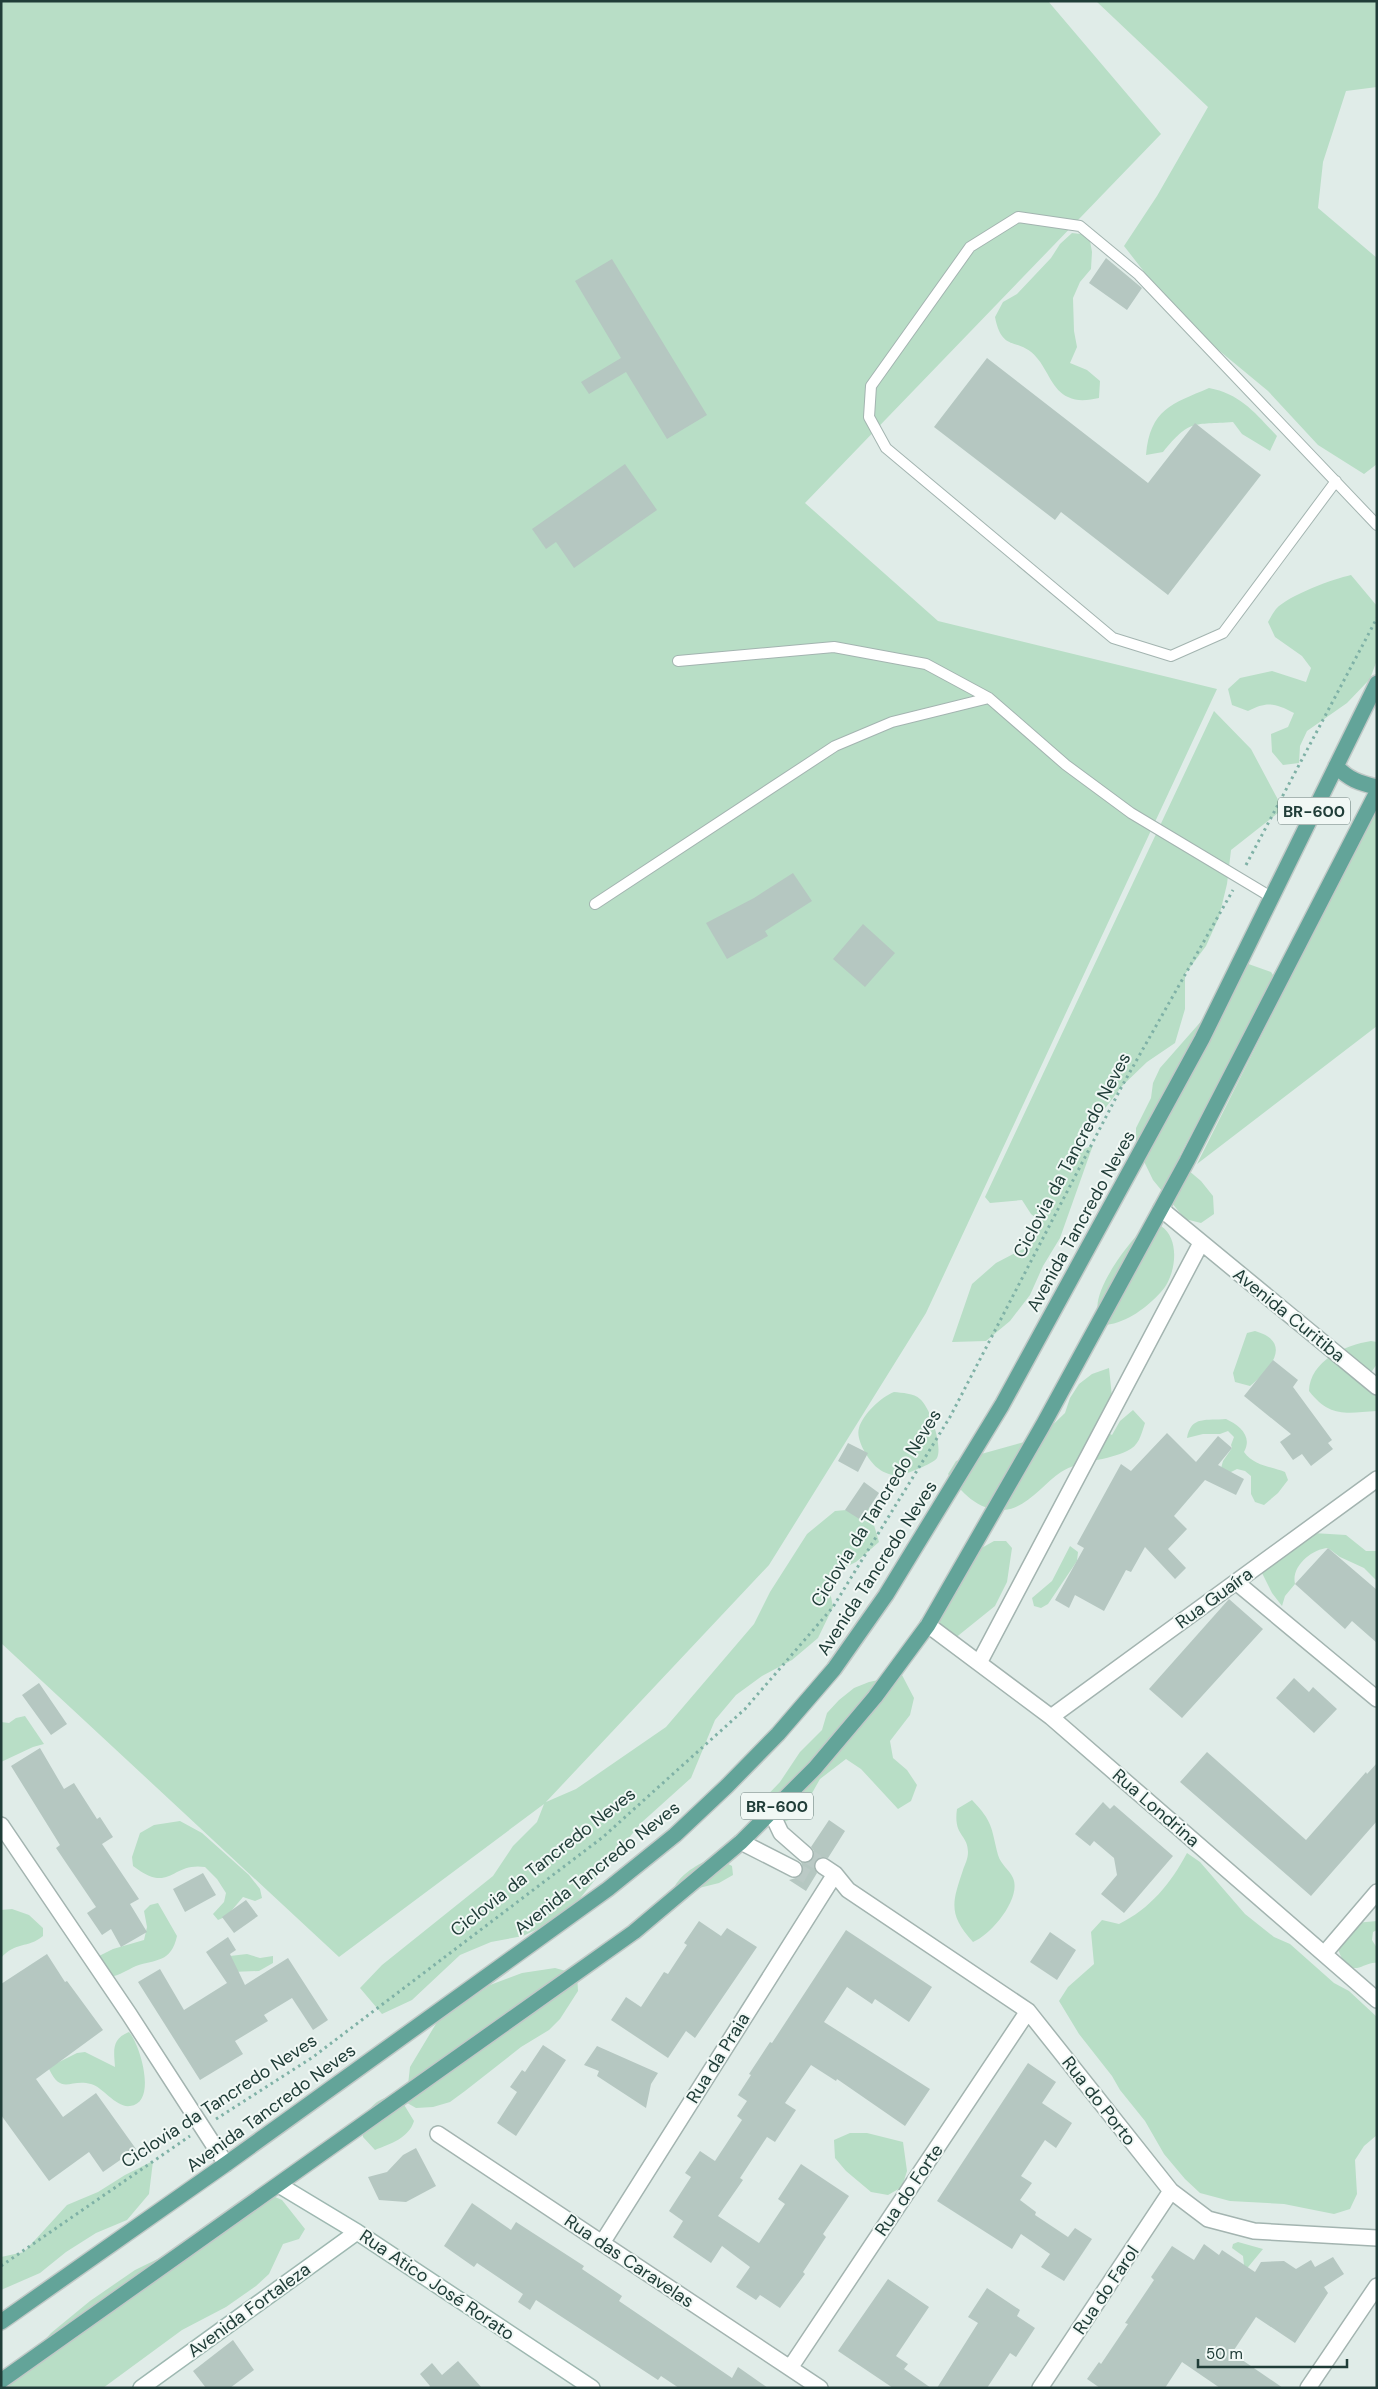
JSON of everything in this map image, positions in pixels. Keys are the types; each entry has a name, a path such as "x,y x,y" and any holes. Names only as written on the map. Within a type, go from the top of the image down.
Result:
{"main road":[{"name":"Avenida Tancredo Neves","path":"1,2322 226,2164 608,1889 668,1841 727,1786 778,1734 834,1669 886,1595 1002,1405 1202,1039 1377,683"},
{"path":"1336,766 1347,777 1363,784 1377,787"},
{"name":"BR-600","path":"1,2382 634,1932 741,1842 815,1768 875,1698 928,1625 1043,1425 1161,1210 1377,792"}],"street":[{"name":"Avenida Curitiba","path":"1161,1210 1377,1387"},
{"path":"979,1663 1201,1244"},
{"name":"Rua Guaíra","path":"1051,1717 1377,1479"},
{"path":"1236,1582 1377,1699"},
{"name":"Rua Londrina","path":"928,1625 1051,1717 1377,2000"},
{"path":"771,1812 781,1834 805,1854"},
{"path":"1,1825 129,2014 226,2164"},
{"path":"741,1842 794,1869"},
{"name":"Rua da Praia","path":"602,2243 829,1870"},
{"name":"Rua do Porto","path":"829,1870 848,1890 1028,2011 1171,2192 1208,2219 1254,2231 1377,2238"},
{"name":"Rua do Porto","path":"820,1884 848,1890"},
{"path":"1324,1954 1377,1892"},
{"name":"Rua do Forte","path":"790,2368 1028,2011"},
{"name":"Rua das Caravelas","path":"438,2134 820,2388"},
{"name":"Rua Atico José Rorato","path":"279,2185 357,2232 592,2388"},
{"name":"Rua do Farol","path":"1040,2388 1171,2192"},
{"name":"Avenida Fortaleza","path":"141,2388 357,2232"},
{"path":"1308,2388 1377,2286"}],"lane":[{"path":"1336,482 1223,632 1171,656 1113,638 886,448 869,416 871,386 970,248 1018,217 1080,226 1138,275 1336,482 1377,525"},
{"path":"678,661 834,647 926,664 989,698 1066,765 1132,813 1271,898"},
{"path":"595,904 835,746 892,722 989,698"}],"path":[{"name":"Ciclovia da Tancredo Neves","path":"213,2121 313,2058 603,1836 745,1709 833,1607 950,1417 1122,1086 1240,878 1377,618"},
{"name":"Ciclovia da Tancredo Neves","path":"1,2266 196,2131"}],"green space":[{"path":"1,1 1048,1 1161,134 805,503 938,621 1217,689 926,1313 769,1565 546,1802 576,1789 666,1727 754,1624 770,1592 807,1534 835,1511 869,1508 879,1542 856,1562 827,1576 833,1607 818,1638 792,1660 762,1676 736,1695 715,1720 691,1778 641,1823 577,1902 552,1922 523,1936 491,1942 460,1955 412,2000 382,2014 360,1988 382,1965 493,1876 513,1846 537,1822 544,1804 339,1957 1,1643"},
{"path":"1096,1 1377,1 1377,87 1346,91 1323,162 1318,208 1377,258 1377,464 1364,474 1318,445 1268,391 1181,319 1124,246 1157,196 1208,107"},
{"path":"1072,233 1089,235 1092,252 1091,269 1080,282 1073,298 1074,331 1077,347 1070,363 1087,370 1100,381 1099,398 1087,400 1076,400 1058,390 1041,363 1030,351 1002,336 995,317 1003,302 1017,294 1051,258 1060,244"},
{"path":"1209,388 1239,400 1262,420 1277,436 1270,451 1242,434 1233,422 1193,426 1180,434 1163,452 1146,455 1152,427 1165,410"},
{"path":"1351,575 1377,606 1377,660 1370,679 1347,703 1307,731 1300,746 1299,763 1283,765 1272,752 1271,734 1288,727 1294,713 1271,704 1248,711 1232,705 1228,689 1240,678 1272,671 1306,682 1311,668 1302,656 1275,637 1268,622 1276,609 1291,598 1323,584"},
{"path":"1214,711 1251,749 1283,809 1231,850 1227,884 1219,917 1206,946 1185,974 1185,1009 1175,1043 1147,1062 1122,1086 1069,1156 1093,1145 1060,1238 1043,1266 1030,1295 1010,1321 986,1341 952,1342 972,1284 996,1263 1025,1248 1041,1222 1031,1214 1022,1200 990,1203 985,1197"},
{"path":"1377,805 1377,1026 1197,1164"},
{"path":"1240,961 1271,972 1275,978 1180,1155 1188,1170 1201,1181 1213,1196 1214,1214 1201,1223 1185,1219 1153,1180 1136,1145 1136,1128 1151,1098 1153,1083 1160,1068 1204,1018 1220,989 1226,971"},
{"path":"1150,1222 1161,1226 1172,1240 1174,1258 1170,1277 1161,1292 1143,1309 1122,1321 1106,1325 1098,1312 1101,1290 1124,1251"},
{"path":"1255,1331 1267,1336 1273,1342 1276,1349 1275,1357 1271,1364 1250,1386 1235,1382 1233,1373 1247,1333"},
{"path":"1371,1341 1377,1342 1377,1364 1370,1374 1377,1385 1377,1411 1347,1413 1324,1406 1309,1391 1315,1371 1322,1363 1340,1351 1350,1346"},
{"path":"1109,1368 1112,1397 1097,1427 1112,1435 1120,1421 1133,1410 1145,1423 1139,1440 1131,1449 1111,1457 1068,1468 1020,1505 1004,1510 995,1510 971,1500 948,1474 956,1461 1039,1438 1065,1413 1070,1398 1079,1384 1092,1374"},
{"path":"894,1392 915,1396 924,1403 937,1436 938,1445 937,1458 935,1460 898,1476 886,1473 875,1466 864,1451 858,1433 861,1423 868,1412"},
{"path":"1226,1419 1236,1424 1246,1436 1247,1441 1244,1452 1248,1457 1257,1463 1285,1472 1288,1480 1278,1493 1264,1505 1255,1502 1251,1494 1251,1476 1245,1471 1237,1469 1229,1473 1220,1472 1223,1461 1232,1448 1231,1445 1234,1437 1228,1431 1220,1434 1203,1434 1187,1438 1189,1431 1196,1422"},
{"path":"1313,1533 1346,1535 1366,1551 1377,1551 1377,1581 1364,1568 1340,1557 1328,1548 1322,1549 1309,1555 1299,1565 1296,1571 1295,1584 1285,1596 1282,1606 1272,1593 1261,1571"},
{"path":"994,1541 1006,1541 1012,1548 1007,1582 995,1606 954,1639 938,1624 936,1616 978,1550"},
{"path":"1070,1546 1078,1552 1077,1561 1048,1604 1041,1608 1034,1606 1032,1598 1052,1581"},
{"path":"902,1675 914,1698 910,1715 890,1741 893,1758 907,1770 917,1785 911,1801 898,1809 861,1769 846,1759 820,1779 803,1809 789,1820 771,1826 757,1821 758,1805 780,1782 800,1752 822,1730 827,1713 839,1700 854,1688 869,1682"},
{"path":"25,1716 44,1744 1,1762 1,1722 9,1723 16,1718"},
{"path":"972,1800 988,1820 999,1858 1013,1878 1015,1886 1009,1905 1003,1915 988,1932 973,1942 959,1924 954,1908 956,1891 968,1852 966,1841 957,1825 957,1809"},
{"path":"180,1821 202,1833 249,1875 260,1889 262,1898 255,1901 243,1897 227,1916 218,1920 213,1914 224,1902 226,1893 217,1879 205,1867 193,1867 163,1878 155,1878 133,1866 132,1857 140,1833 154,1825"},
{"path":"1187,1853 1200,1862 1245,1914 1274,1937 1290,1944 1334,1983 1349,1991 1377,2017 1377,2135 1364,2146 1355,2160 1357,2194 1350,2209 1334,2214 1284,2204 1230,2201 1200,2193 1185,2179 1164,2154 1145,2121 1079,2034 1059,2001 1068,1987 1094,1964 1091,1932 1102,1920 1119,1924 1150,1903 1167,1885"},
{"path":"716,1857 732,1866 733,1875 719,1883 679,1893 675,1886 687,1872 705,1861"},
{"path":"158,1903 177,1936 171,1951 162,1959 136,1966 111,1977 99,1956 113,1949 144,1940 147,1927 144,1911 150,1905"},
{"path":"12,1909 29,1915 43,1928 43,1936 32,1943 12,1949 1,1958 1,1910"},
{"path":"1377,1921 1377,1930 1373,1932 1372,1940 1377,1948 1377,1963 1357,1968 1346,1964 1337,1945 1355,1923"},
{"path":"247,1954 260,1958 273,1956 273,1963 259,1971 232,1972 230,1956"},
{"path":"555,1968 577,1974 578,1991 560,2019 549,2030 521,2047 450,2102 433,2107 416,2108 402,2100 408,2085 410,2067 437,2022 490,1985 522,1973"},
{"path":"129,2032 142,2060 145,2084 143,2095 138,2102 130,2106 120,2104 91,2084 62,2084 58,2082 49,2069 77,2053 85,2052 115,2067 114,2051 116,2042"},
{"path":"388,2097 403,2103 414,2121 412,2127 403,2136 393,2143 375,2150 363,2137 365,2118 371,2107 381,2099"},
{"path":"850,2133 867,2133 903,2142 907,2171 902,2187 888,2195 871,2192 846,2171 835,2158 834,2140"},
{"path":"153,2161 149,2194 127,2220 96,2233 66,2252 40,2273 1,2290 1,2257 24,2252 67,2205 98,2192 125,2175"},
{"path":"266,2193 282,2200 305,2229 299,2239 283,2244 269,2274 256,2286 226,2307 182,2330 103,2388 1,2388 51,2333 90,2301 135,2270 180,2248"},
{"path":"1238,2242 1263,2249 1244,2272 1241,2272 1244,2265 1243,2256 1232,2248 1233,2244"}],"building":[{"path":"1106,258 1142,288 1127,310 1089,283"},
{"path":"612,259 707,415 667,439 626,372 589,394 581,382 621,358 575,281"},
{"path":"987,358 1148,483 1195,423 1261,475 1168,595 1061,512 1055,520 934,427"},
{"path":"625,464 657,510 574,568 556,542 546,549 532,529"},
{"path":"793,873 812,901 765,931 768,936 727,959 706,923 754,898"},
{"path":"863,924 895,953 865,987 833,959"},
{"path":"1273,1360 1298,1380 1293,1387 1332,1440 1328,1443 1333,1449 1311,1466 1302,1454 1293,1460 1280,1442 1291,1434 1244,1396"},
{"path":"1167,1433 1196,1462 1218,1436 1232,1448 1218,1465 1244,1479 1236,1495 1205,1480 1174,1516 1187,1529 1168,1549 1186,1568 1175,1579 1145,1547 1131,1572 1126,1570 1104,1611 1075,1595 1069,1608 1055,1600 1084,1548 1077,1544 1121,1464 1131,1471"},
{"path":"848,1443 868,1453 858,1472 838,1461"},
{"path":"864,1482 879,1493 861,1520 845,1510"},
{"path":"1328,1548 1377,1590 1377,1643 1352,1621 1345,1629 1295,1584"},
{"path":"1229,1599 1263,1629 1182,1718 1149,1689"},
{"path":"1294,1678 1309,1692 1313,1687 1337,1709 1314,1733 1276,1698"},
{"path":"39,1683 67,1724 51,1735 22,1695"},
{"path":"40,1748 64,1789 74,1783 97,1819 100,1817 113,1837 102,1844 139,1899 130,1904 147,1932 121,1947 111,1929 102,1935 87,1913 96,1907 56,1848 60,1845 11,1766"},
{"path":"1207,1752 1306,1840 1366,1772 1367,1774 1377,1763 1377,1821 1311,1896 1180,1782"},
{"path":"1103,1802 1110,1809 1114,1805 1173,1856 1124,1913 1101,1894 1117,1875 1114,1858 1094,1841 1090,1846 1075,1834"},
{"path":"829,1820 845,1831 828,1858 819,1857 815,1861 814,1866 817,1873 806,1891 789,1880 802,1874 801,1862 808,1863 812,1860 814,1851 811,1847"},
{"path":"203,1873 216,1895 185,1912 173,1889"},
{"path":"246,1900 258,1916 234,1933 222,1917"},
{"path":"699,1921 721,1936 727,1928 757,1947 695,2038 686,2031 668,2058 611,2020 626,1997 641,2007 664,1972 668,1974 687,1945 684,1943"},
{"path":"846,1930 932,1987 909,2022 875,1999 872,2004 847,1987 824,2022 930,2089 905,2126 837,2079 836,2081 811,2065 785,2103 796,2110 775,2142 767,2137 740,2178 743,2180 718,2216 759,2243 785,2204 778,2199 801,2164 849,2196 823,2234 826,2237 803,2272 805,2274 780,2308 760,2295 756,2300 736,2287 750,2267 722,2246 711,2263 673,2237 683,2221 669,2211 691,2177 685,2173 700,2151 715,2161 742,2120 737,2116 747,2101 738,2095 751,2075 749,2074 770,2042 772,2043"},
{"path":"1050,1932 1076,1950 1057,1980 1030,1962"},
{"path":"228,1937 236,1950 230,1954 245,1985 288,1958 328,2020 313,2030 292,1998 264,2015 268,2021 235,2041 243,2054 200,2080 138,1982 160,1969 184,2010 227,1983 206,1952"},
{"path":"47,1954 65,1982 67,1981 103,2030 36,2079 63,2117 96,2093 136,2149 103,2172 89,2152 49,2181 1,2115 1,1984"},
{"path":"543,2045 566,2060 516,2136 497,2123 517,2092 510,2087 522,2070 525,2072"},
{"path":"597,2046 658,2073 651,2084 646,2108 597,2076 599,2071 584,2065"},
{"path":"1028,2063 1056,2082 1042,2103 1072,2123 1056,2148 1045,2140 1021,2176 1032,2183 1020,2200 1036,2212 1035,2215 1068,2237 1075,2228 1092,2239 1064,2281 1041,2267 1050,2254 1021,2234 1012,2249 937,2201"},
{"path":"416,2148 436,2186 406,2202 379,2200 368,2177 387,2172 403,2155"},
{"path":"472,2203 511,2230 516,2222 584,2266 582,2269 622,2296 619,2301 732,2378 738,2367 768,2388 679,2388 661,2376 658,2380 536,2300 530,2310 518,2302 523,2294 477,2263 474,2267 444,2246"},
{"path":"1204,2244 1219,2255 1222,2250 1255,2272 1261,2262 1284,2261 1296,2269 1311,2260 1315,2267 1333,2257 1344,2274 1324,2287 1328,2293 1295,2343 1256,2317 1232,2353 1283,2388 1220,2388 1182,2362 1165,2388 1100,2388 1087,2379 1099,2362 1101,2364 1128,2324 1125,2323 1154,2280 1151,2277 1172,2246 1194,2260"},
{"path":"888,2279 929,2307 896,2356 908,2364 904,2369 931,2388 893,2388 838,2351"},
{"path":"987,2288 1020,2310 1017,2316 1035,2328 1016,2357 1010,2353 987,2388 937,2388 978,2323 968,2317"},
{"path":"233,2340 254,2370 230,2388 206,2388 193,2371"},
{"path":"458,2361 482,2388 428,2388 430,2386 420,2374 432,2363 442,2375"}],"tunnel":[{"path":"805,1854 823,1866"},
{"path":"794,1869 813,1880"}]}
